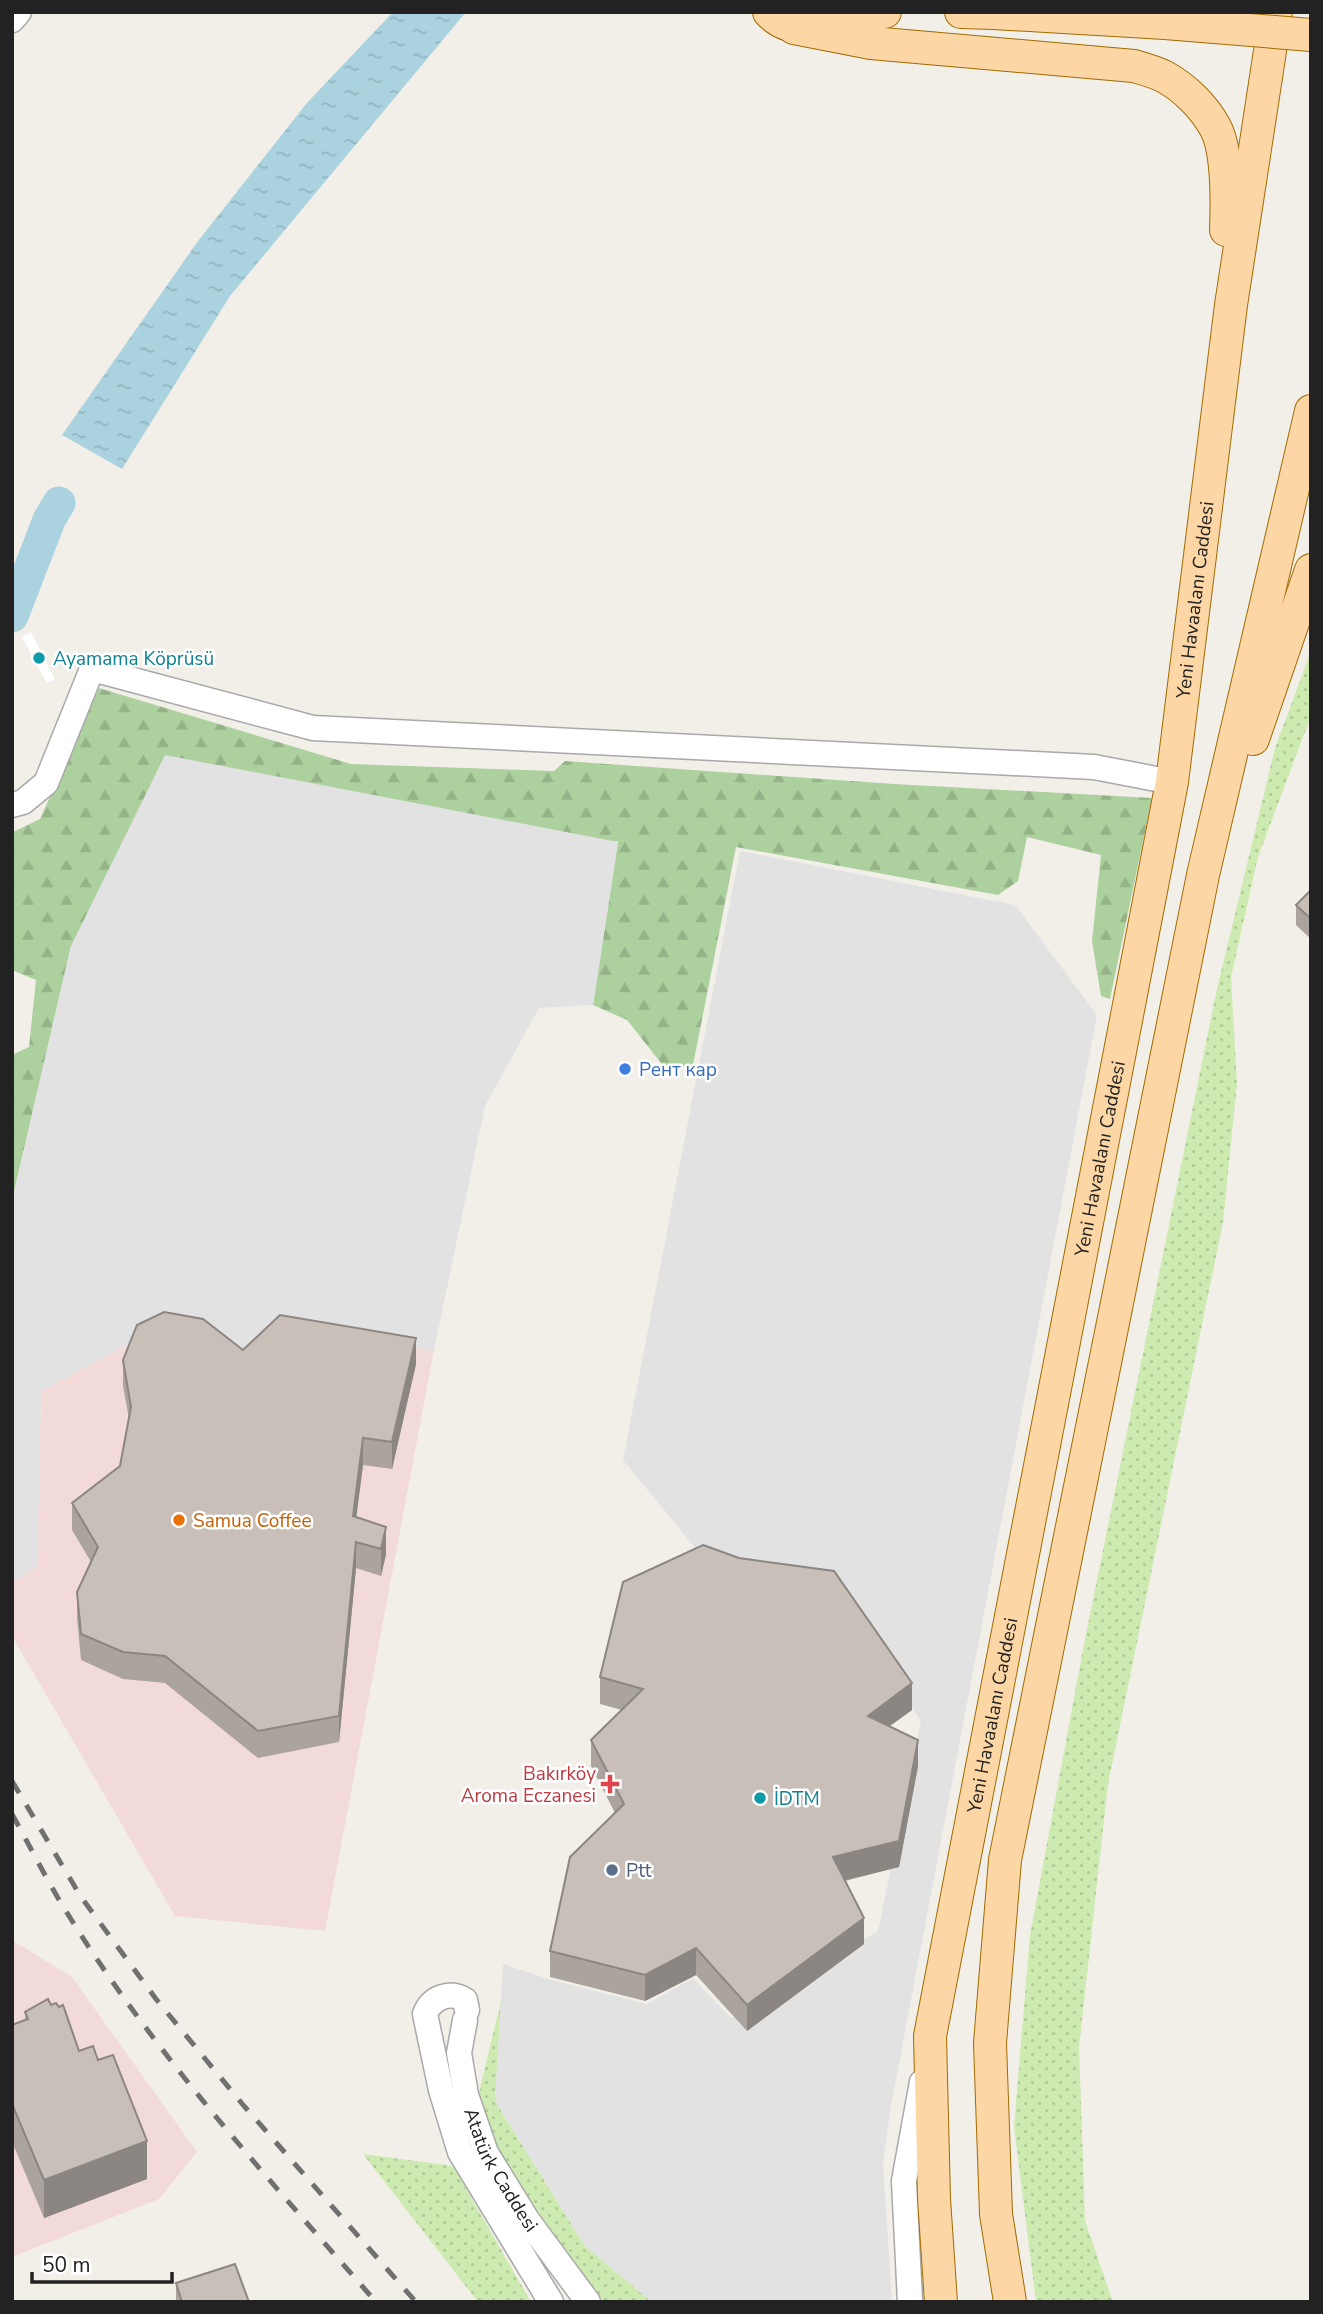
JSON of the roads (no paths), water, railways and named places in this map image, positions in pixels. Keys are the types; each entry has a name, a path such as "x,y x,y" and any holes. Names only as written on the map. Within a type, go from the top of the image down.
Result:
{"main road":[{"path":"781,20 815,28 885,12"},
{"path":"961,12 1165,23 1311,35"},
{"name":"Yeni Havaalanı Caddesi","path":"941,2302 934,2199 930,2036 1172,782 1231,305 1276,12"},
{"path":"1267,58 1284,12"},
{"path":"781,20 871,43 1134,66 1163,76 1190,95 1216,128 1223,157 1227,198 1226,230 1231,305"},
{"path":"1010,2302 996,2214 990,2043 1005,1860 1203,875 1311,411"},
{"path":"1203,875 1232,800 1311,570"}],"street":[{"path":"12,20 19,12"},
{"path":"12,805 23,802 46,783 92,669 313,728 1094,767 1172,782"},
{"name":"Atatürk Caddesi","path":"551,2302 460,2152 441,2090 425,2014 429,2004 439,1998 459,1996 465,2000 466,2015 459,2053 460,2062 466,2095 486,2153 528,2221 588,2302"},
{"path":"910,2302 904,2182 930,2036"}],"water":[{"path":"393,12 466,12 230,296 122,469 62,435 198,241 306,104"}],"waterway":[{"path":"12,616 49,520 59,503"}],"railway":[{"path":"12,1781 81,1897 156,1999 244,2106 416,2302"},
{"path":"12,1814 69,1916 138,2018 215,2115 376,2302"}],"place":[{"name":"Ayamama Köprüsü","path":"39,658"},
{"name":"Рент кар","path":"625,1069"},
{"name":"Samua Coffee","path":"179,1520"},
{"name":"Bakırköy Aroma Eczanesi","path":"610,1784"},
{"name":"İDTM","path":"760,1798"},
{"name":"Ptt","path":"612,1870"}]}
